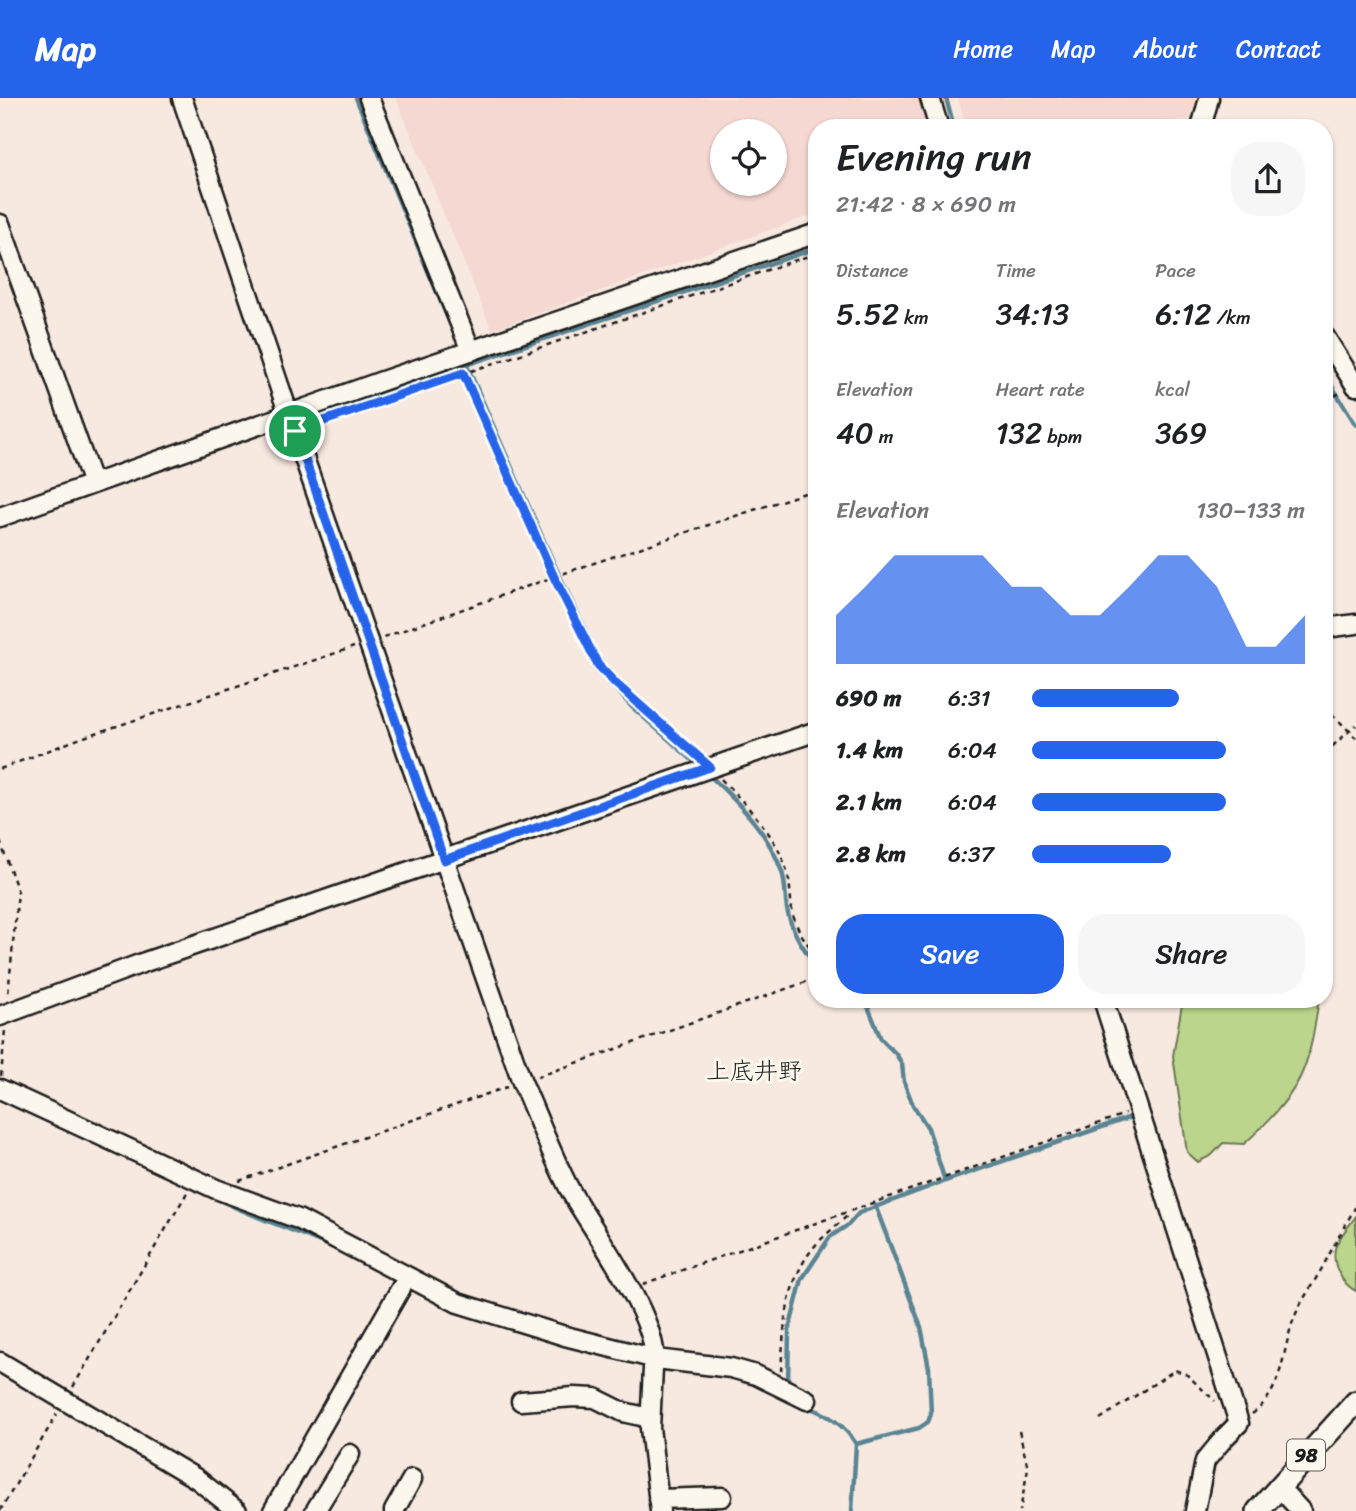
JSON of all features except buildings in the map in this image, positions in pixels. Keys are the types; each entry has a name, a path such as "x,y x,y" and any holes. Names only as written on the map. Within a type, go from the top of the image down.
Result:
{"main road":[{"name":"98","path":"1258,1511 1356,1402"}],"street":[{"path":"182,98 292,423 522,1082 570,1189 647,1322 656,1359 650,1418 659,1505 722,1497"},
{"path":"369,98 471,351"},
{"path":"930,98 936,119"},
{"path":"1203,119 1209,98"},
{"path":"0,224 93,484"},
{"path":"0,517 93,484 292,423 471,351 808,236"},
{"path":"1333,350 1356,386"},
{"path":"1333,627 1356,624"},
{"path":"3,1015 145,962 808,734"},
{"path":"1106,1008 1239,1423 1205,1461 1195,1511"},
{"path":"0,1089 216,1189 298,1219 458,1303 565,1336 656,1359 731,1368 756,1375 807,1401"},
{"path":"274,1511 401,1288"},
{"path":"0,1362 197,1479 237,1511"},
{"path":"521,1401 595,1398 623,1412 650,1418"},
{"path":"315,1511 350,1454"},
{"path":"394,1511 412,1479"},
{"path":"1279,1487 1301,1511"}],"path":[{"path":"292,423 463,373 808,256"},
{"path":"463,373 554,577 598,665 710,767 755,814 775,844 787,871 793,917 808,945"},
{"path":"0,769 81,738 808,492"},
{"path":"1333,714 1356,738"},
{"path":"1333,746 1356,725"},
{"path":"0,841 18,892 3,1015 0,1083"},
{"path":"216,1189 808,981"},
{"path":"780,1387 784,1325 791,1292 813,1248 859,1206 1138,1110"},
{"path":"0,1511 194,1179"},
{"path":"1239,1423 1260,1408 1272,1390 1286,1357 1298,1311 1356,1206"},
{"path":"629,1289 852,1212"},
{"path":"1100,1419 1175,1370 1186,1374 1220,1405"},
{"path":"1019,1431 1028,1468 1020,1511"}],"shaded area":[{"path":"396,98 920,98 926,119 808,119 808,216 492,330"},
{"path":"958,98 1196,98 1191,119 964,119"}],"green space":[{"path":"1181,1008 1318,1008 1305,1064 1297,1083 1284,1102 1244,1144 1223,1143 1212,1155 1198,1162 1187,1152 1173,1056"},
{"path":"1356,1216 1356,1291 1346,1284 1339,1274 1334,1255 1338,1241"}],"waterway":[{"path":"356,98 461,350"},
{"path":"946,98 952,119"},
{"path":"299,424 466,365 808,251"},
{"path":"464,359 555,566 611,684 631,706 699,766"},
{"path":"1333,388 1356,425"},
{"path":"708,774 741,807 769,844 783,877 791,925 808,954"},
{"path":"788,1384 789,1330 802,1279 830,1237 848,1225 859,1213 945,1181 928,1128 913,1105 904,1082 902,1064 881,1039 869,1008"},
{"path":"0,1099 38,1116"},
{"path":"945,1181 1134,1116"},
{"path":"211,1196 338,1250"},
{"path":"856,1444 919,1428 928,1422 931,1414 929,1368 921,1327 875,1205"},
{"path":"804,1406 834,1420 856,1444 852,1511"}],"district":[{"name":"上底井野","path":"754,1071"}],"route":[{"path":"463,373 554,577 598,665 710,767 444,860 295,431 463,373"}]}
